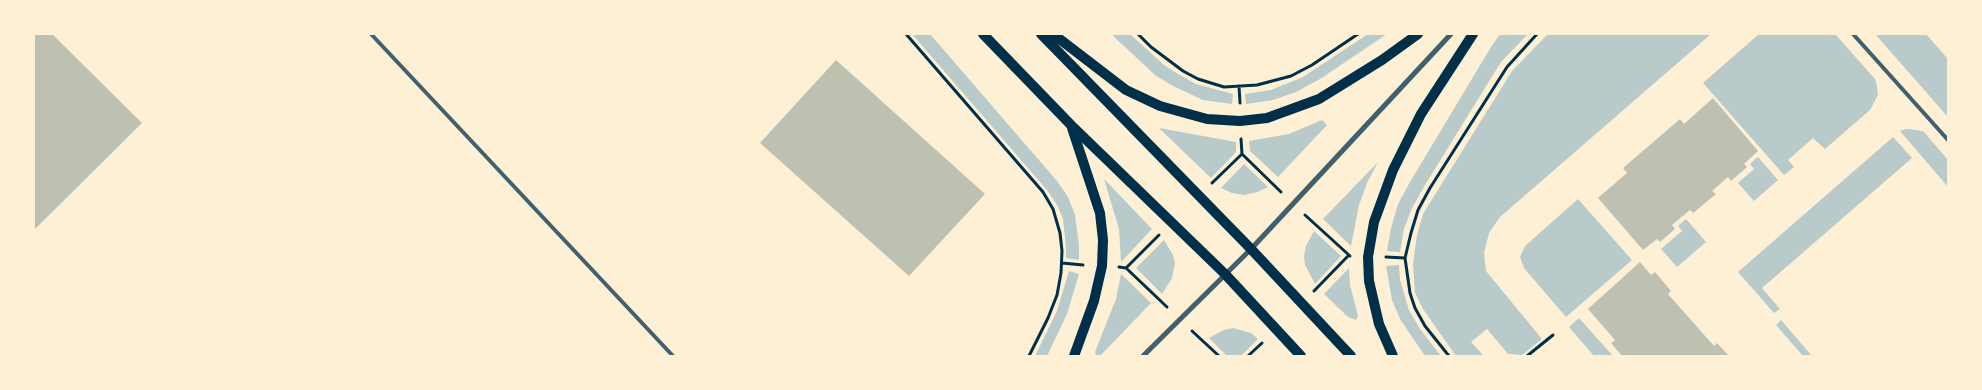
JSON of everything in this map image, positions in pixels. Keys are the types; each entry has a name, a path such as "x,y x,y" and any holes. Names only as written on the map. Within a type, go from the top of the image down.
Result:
{"main road":[{"path":"983,34 1071,125 1225,274 1301,356"},
{"path":"1041,34 1251,249 1350,356"},
{"path":"1053,34 1126,90 1160,106 1207,118 1240,121 1267,118 1319,99 1382,60 1418,34"},
{"path":"1393,356 1379,324 1369,282 1368,257 1374,222 1393,170 1421,114 1472,34"},
{"path":"1071,125 1100,213 1103,240 1102,266 1094,301 1074,356"}],"street":[{"path":"1143,356 1251,249 1451,34"}],"lane":[{"path":"371,34 673,356"},
{"path":"1853,34 1948,140"}],"path":[{"path":"906,34 1043,192 1053,209 1062,251 1062,263 1057,294 1030,356"},
{"path":"1138,34 1151,47 1183,71 1198,79 1224,86 1257,85 1291,76 1312,65 1358,34"},
{"path":"1448,356 1425,326 1415,308 1410,292 1406,258 1411,233 1418,210 1430,188 1507,67 1537,34"},
{"path":"1062,263 1126,268 1219,356"},
{"path":"1527,356 1553,335"}],"shaded area":[{"path":"912,34 930,34 1057,181 1068,197 1075,215 1079,260 1066,258 1063,219 1057,205 1047,190"},
{"path":"1111,34 1130,34 1164,65 1178,74 1196,84 1233,94 1232,104 1203,100 1171,85 1155,75"},
{"path":"1368,34 1387,34 1320,79 1296,92 1273,100 1246,104 1245,94 1271,90 1303,77"},
{"path":"1500,34 1528,34 1501,62 1425,185 1412,208 1404,229 1400,252 1387,251 1398,204"},
{"path":"1548,34 1711,34 1500,217 1489,233 1484,253 1486,271 1542,339 1522,355 1508,354 1487,329 1471,342 1484,356 1456,356 1423,309 1415,293 1413,264 1417,235 1423,214 1512,71"},
{"path":"1759,34 1835,34 1875,79 1877,86 1878,95 1870,110 1825,149 1813,138 1788,160 1794,167 1784,175 1703,83"},
{"path":"1875,34 1926,34 1948,59 1948,117"},
{"path":"1322,120 1327,125 1278,177 1250,151 1249,141 1289,134"},
{"path":"1159,128 1236,142 1236,152 1211,178"},
{"path":"1906,129 1924,132 1948,160 1948,187 1900,131"},
{"path":"1893,137 1912,158 1762,288 1780,309 1774,313 1738,272"},
{"path":"1758,157 1778,180 1754,201 1738,183 1754,169 1750,164"},
{"path":"1378,162 1367,183 1359,205 1351,246 1323,219"},
{"path":"1244,164 1268,187 1244,195 1232,193 1221,188"},
{"path":"1104,179 1152,229 1121,262 1119,229"},
{"path":"1578,199 1632,260 1566,317 1524,268 1520,257 1525,246"},
{"path":"1686,219 1706,242 1677,267 1661,249 1682,231 1678,226"},
{"path":"1314,231 1341,256 1315,284 1305,265 1304,256 1306,246"},
{"path":"1164,240 1173,255 1175,263 1172,278 1162,294 1136,268"},
{"path":"1399,265 1400,280 1409,310 1420,329 1441,356 1425,356 1400,319 1392,300 1386,266"},
{"path":"1349,268 1350,285 1358,316 1356,320 1348,317 1324,294"},
{"path":"1069,271 1079,274 1067,314 1047,356 1035,356 1057,311"},
{"path":"1121,274 1151,303 1100,356 1096,356 1095,352 1116,299"},
{"path":"1579,318 1613,356 1594,356 1569,327"},
{"path":"1781,320 1812,356 1803,356 1776,325"},
{"path":"1233,328 1251,333 1258,339 1241,356 1227,356 1209,338 1224,330"}],"building":[{"path":"34,34 52,34 142,123 34,230"},
{"path":"836,60 985,194 909,276 760,143"},
{"path":"1713,98 1758,151 1744,164 1747,167 1731,181 1728,177 1712,191 1716,194 1693,213 1690,210 1672,225 1675,229 1660,242 1657,239 1643,250 1598,198 1627,173 1623,168 1680,119 1684,124"},
{"path":"1640,262 1651,275 1655,272 1671,291 1668,294 1714,346 1717,343 1729,356 1622,356 1611,343 1615,340 1588,309"}]}
